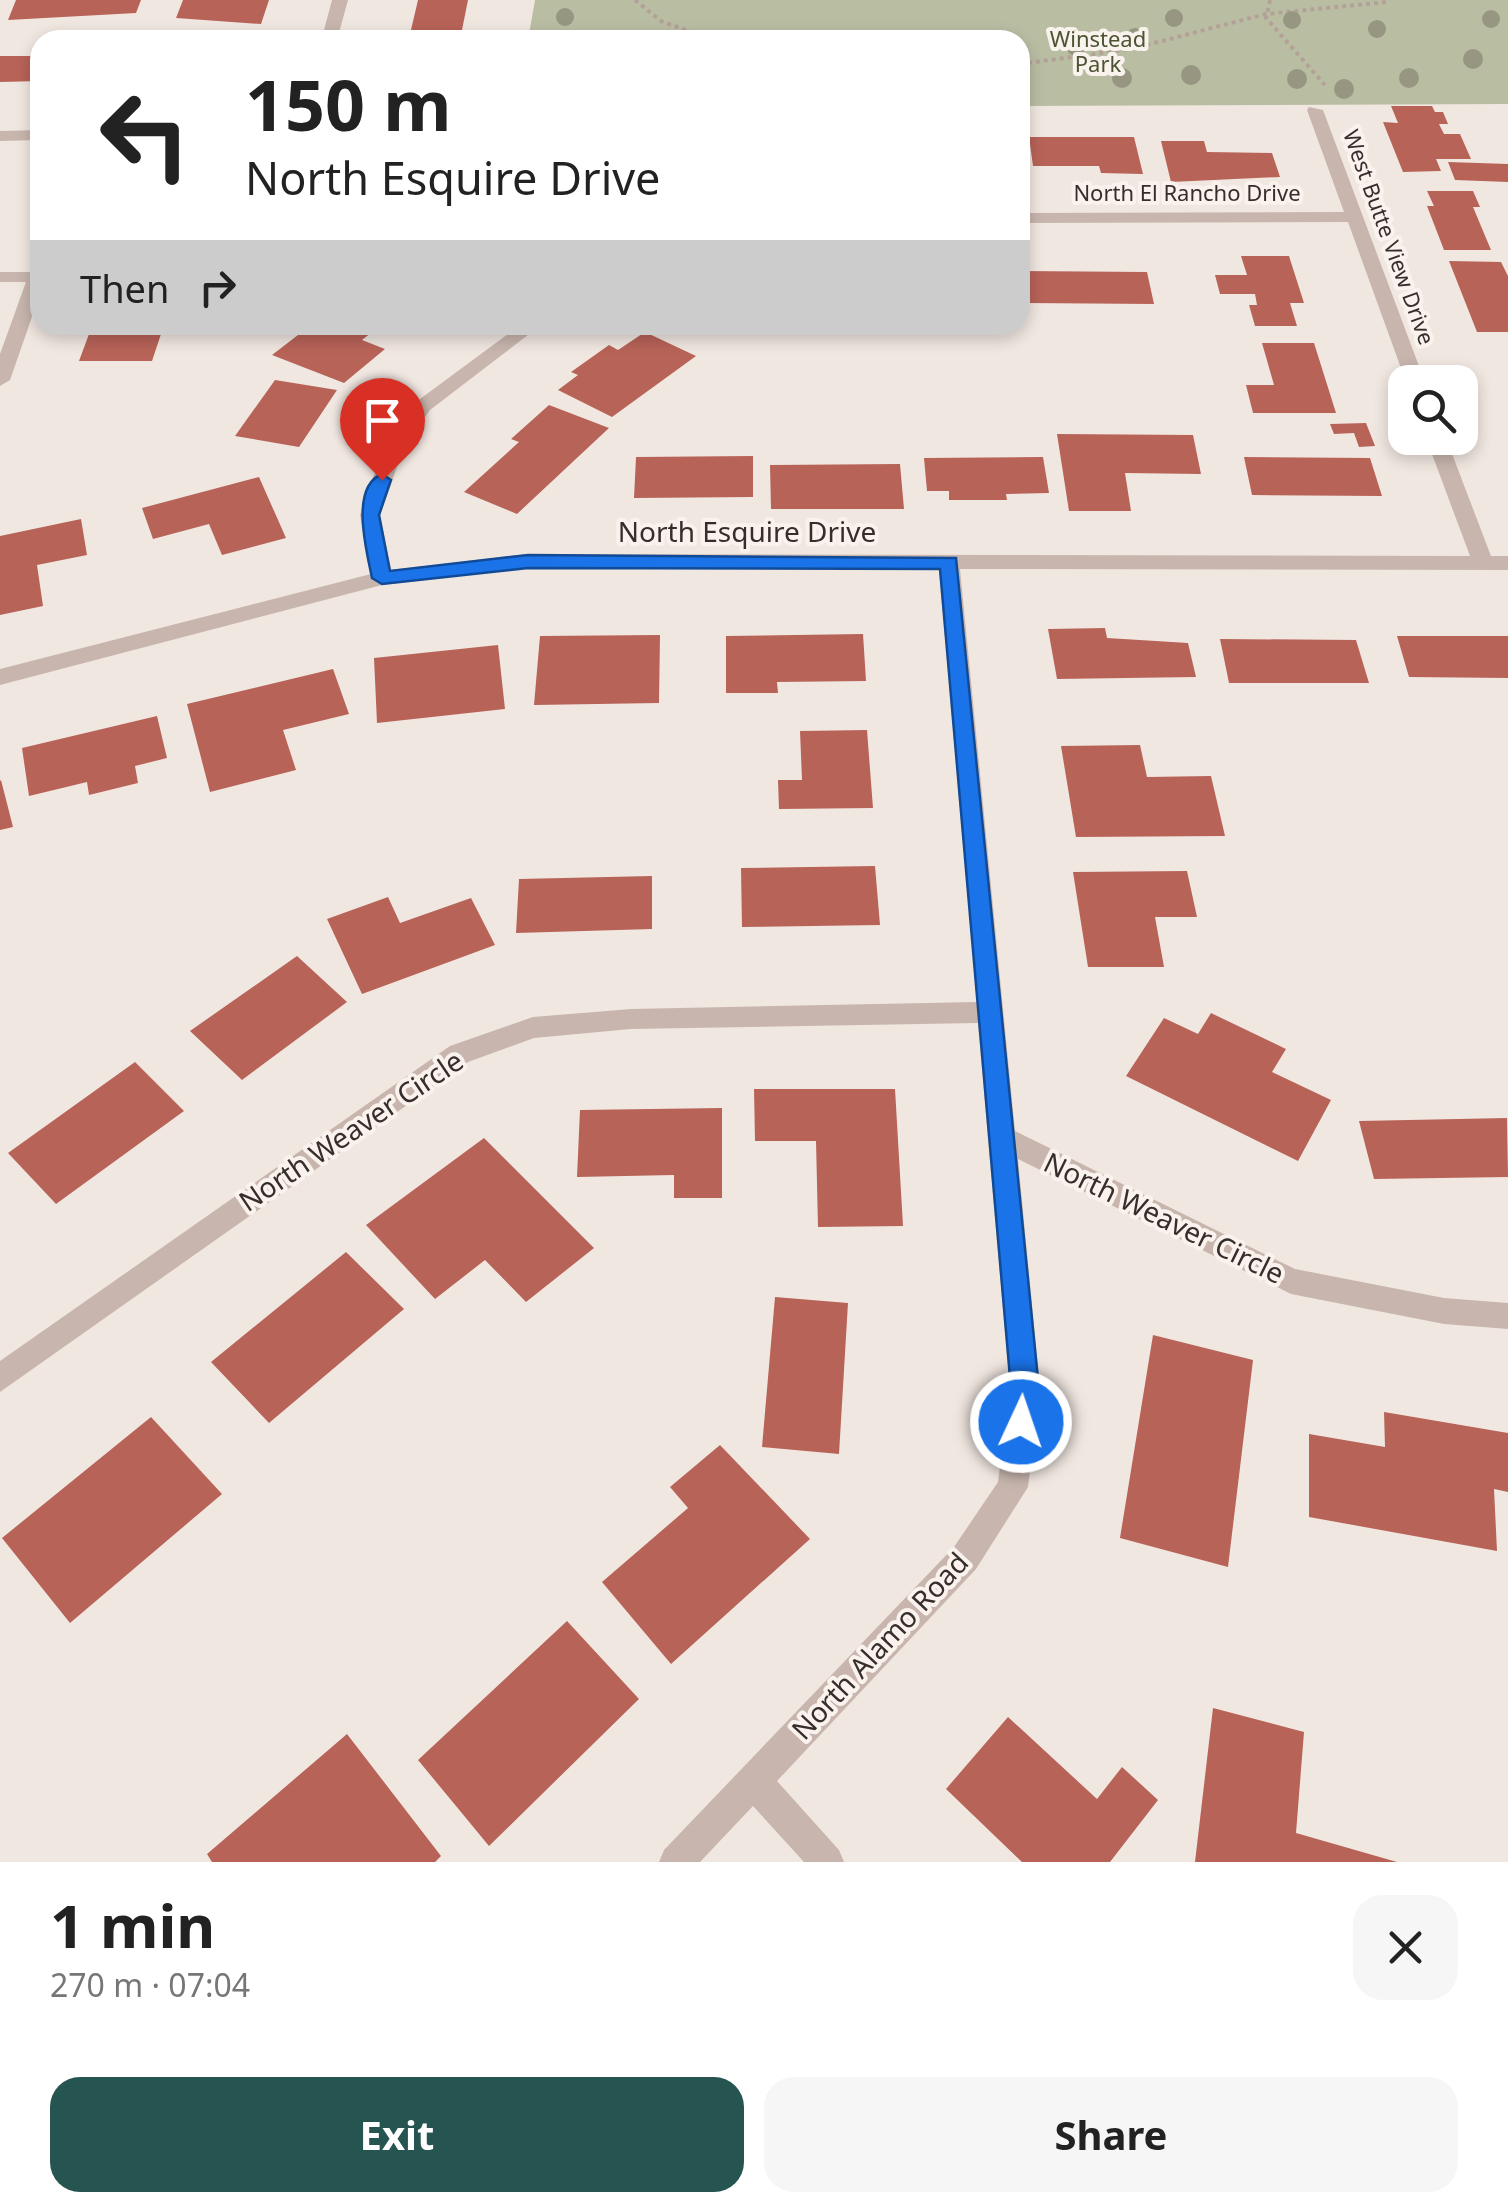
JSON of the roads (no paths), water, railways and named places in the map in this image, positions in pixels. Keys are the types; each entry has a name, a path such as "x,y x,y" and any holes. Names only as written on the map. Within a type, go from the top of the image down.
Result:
{"street":[{"path":"331,30 340,0"},
{"name":"West Butte View Drive","path":"1315,110 1410,365"},
{"path":"0,136 30,136"},
{"name":"North El Rancho Drive","path":"1030,218 1355,217"},
{"path":"0,277 30,273"},
{"path":"0,380 30,295"},
{"path":"382,578 370,515 394,446 424,406 519,335"},
{"path":"1442,455 1482,563"},
{"name":"North Esquire Drive","path":"0,677 382,578 528,562 1508,563"},
{"name":"North Alamo Road","path":"676,1862 965,1558 1013,1487 1025,1389 949,562"},
{"name":"North Weaver Circle","path":"0,1378 459,1054 533,1028 631,1019 990,1012"},
{"name":"North Weaver Circle","path":"1002,1138 1290,1281 1444,1311 1508,1316"},
{"path":"753,1780 828,1862"}],"park label":[{"name":"Winstead Park","path":"1098,52"}]}
